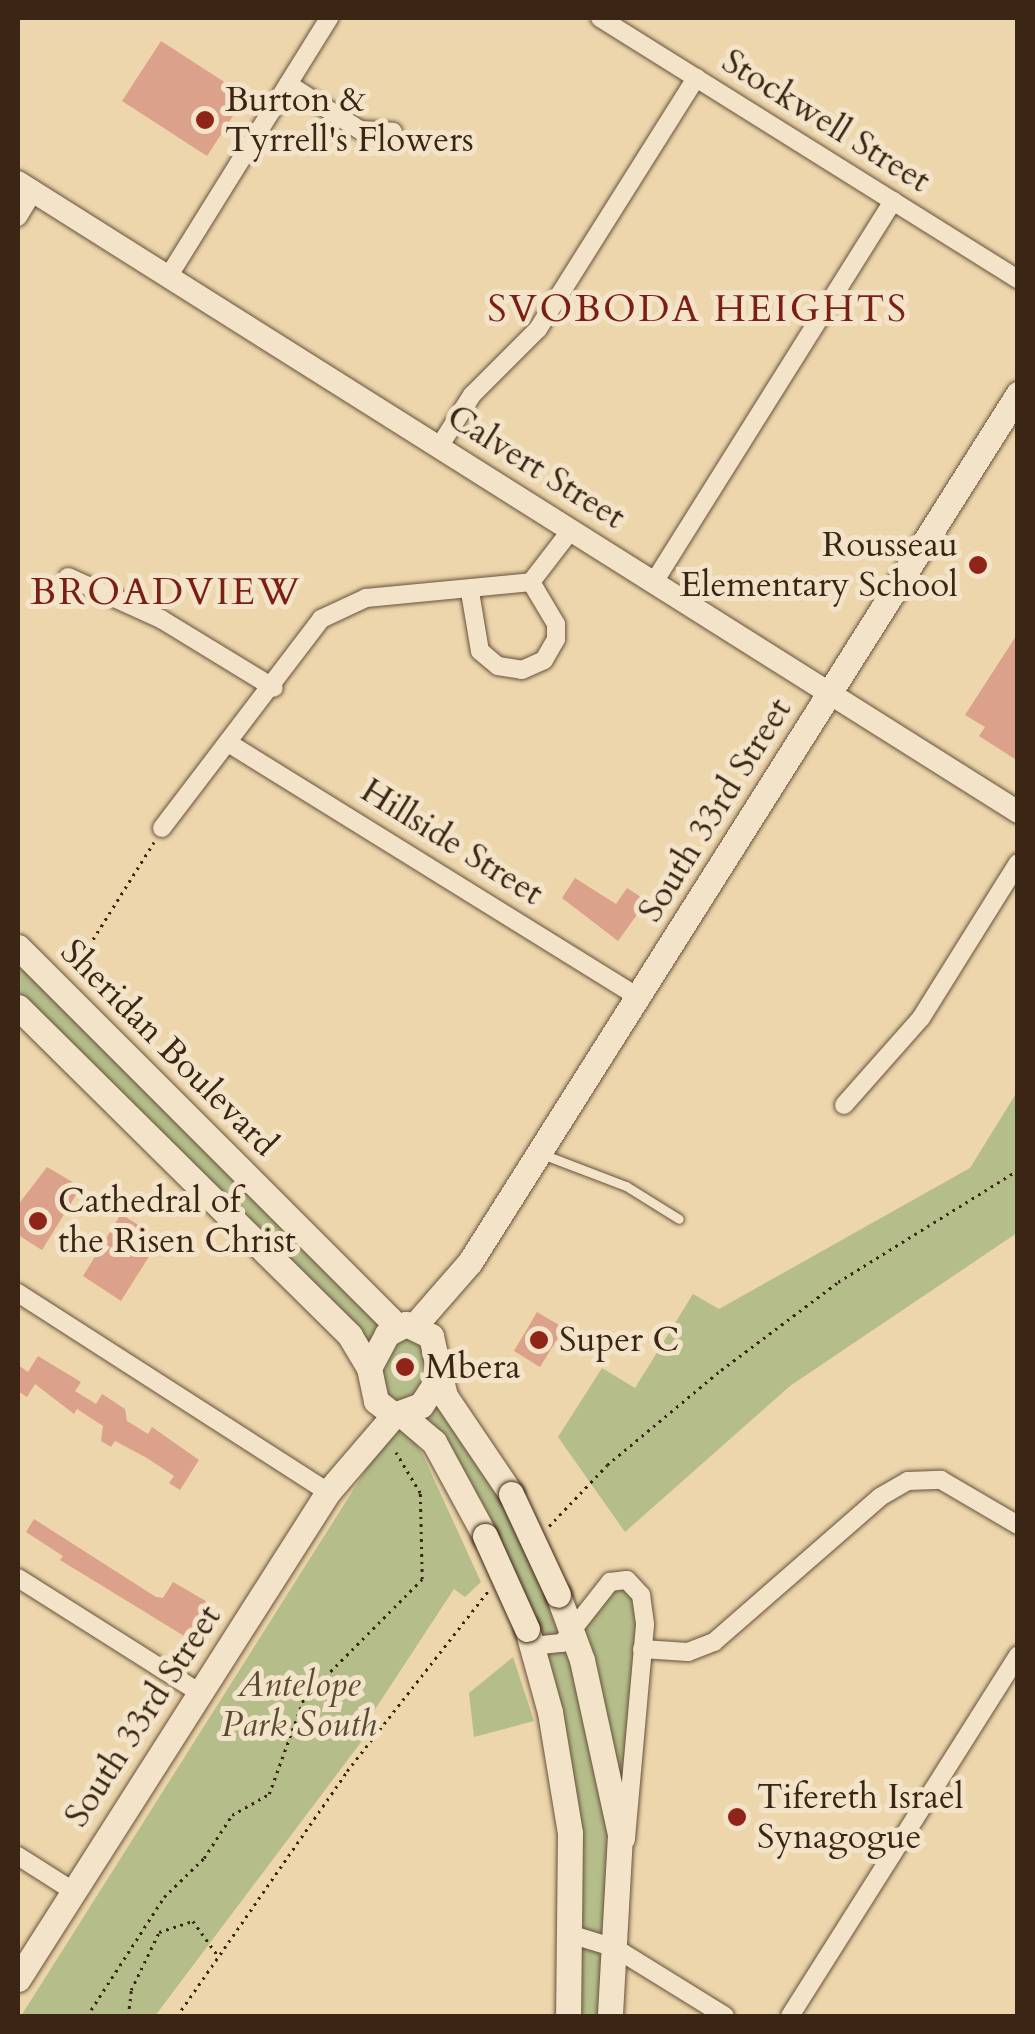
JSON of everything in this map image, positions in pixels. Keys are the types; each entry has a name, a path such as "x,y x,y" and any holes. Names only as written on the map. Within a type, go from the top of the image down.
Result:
{"main road":[{"name":"South 33rd Street","path":"437,1347 470,1262 1018,394"},
{"name":"Sheridan Boulevard","path":"18,946 406,1326 437,1347"},
{"path":"18,1006 350,1336 370,1380 398,1415 434,1442 485,1536 530,1637 562,1775 573,1935 568,2016"},
{"path":"50,1038 78,1008"},
{"name":"South 33rd Street","path":"328,1492 370,1380 406,1326 470,1262"},
{"path":"437,1347 445,1396 511,1494 573,1628 614,1804 621,1882 610,2016"},
{"name":"South 33rd Street","path":"18,1979 328,1492 398,1415 429,1397 440,1376"}],"street":[{"path":"168,276 329,18"},
{"name":"Stockwell Street","path":"600,18 1018,279"},
{"path":"438,447 472,394 538,329 696,78"},
{"path":"288,84 360,130 393,132"},
{"path":"18,217 25,187"},
{"name":"Calvert Street","path":"25,187 1018,812"},
{"path":"654,582 893,201"},
{"path":"162,828 274,688 308,634 334,610 366,598 470,592 531,582 570,530"},
{"path":"68,577 162,619 274,688"},
{"path":"470,592 480,650 498,666 522,670 544,660 556,639 556,624 531,582"},
{"name":"Hillside Street","path":"230,744 638,997"},
{"path":"844,1105 921,1018 1018,863"},
{"path":"18,1293 328,1492"},
{"path":"642,1650 688,1652 714,1642 880,1496 922,1477 954,1485 1018,1526"},
{"path":"18,1578 200,1693"},
{"path":"530,1637 551,1648 573,1628 610,1582 627,1580 644,1608 621,1882"},
{"path":"790,2016 1018,1655"},
{"path":"18,1856 73,1891"},
{"path":"573,1935 615,1948 726,2016"}],"lane":[{"path":"538,1152 626,1186 679,1218"}],"path":[{"path":"78,964 162,828"},
{"path":"563,1512 606,1464 838,1282 1018,1170"},
{"path":"87,2016 148,1924 232,1815 268,1794 304,1698 422,1579 420,1493 396,1453"},
{"path":"177,2016 348,1770 492,1586"},
{"path":"128,2016 131,1990 159,1932 193,1921 219,1956"},
{"path":"148,1924 159,1932"}],"green space":[{"path":"18,947 440,1361 572,1627 610,1582 641,1595 610,2016 568,2016 573,1955 550,1712 434,1442 394,1415 369,1368 18,1007"},
{"path":"1017,1092 1017,1233 790,1386 625,1532 558,1437 602,1368 635,1388 693,1294 719,1309 970,1168"},
{"name":"Antelope Park South","path":"393,1427 407,1430 422,1453 481,1582 465,1597 454,1589 368,1720 374,1725 155,2016 21,2016"},
{"name":"Antelope Park South","path":"513,1657 534,1721 474,1737 469,1693"}],"building":[{"path":"161,41 246,96 207,156 122,101"},
{"name":"Rousseau Elementary School","path":"1018,633 1018,761 979,736 985,727 965,715"},
{"path":"575,878 616,904 627,888 647,901 618,941 562,898"},
{"name":"Cathedral of the Risen Christ","path":"47,1167 81,1187 42,1250 18,1235 18,1205"},
{"path":"121,1214 160,1239 121,1301 83,1276"},
{"name":"Super C","path":"537,1312 564,1328 540,1367 514,1351"},
{"path":"38,1356 81,1382 75,1391 96,1404 102,1394 125,1409 127,1421 148,1434 152,1427 199,1460 180,1490 169,1483 174,1476 147,1458 115,1441 111,1447 101,1441 103,1426 77,1409 74,1414 35,1384 27,1397 18,1391 18,1365 28,1372"},
{"path":"34,1519 156,1597 163,1598 173,1582 211,1604 189,1639 60,1560 63,1556 26,1532"}],"place":[{"name":"Burton & Tyrrell's Flowers","path":"205,120"},
{"name":"Rousseau Elementary School","path":"978,565"},
{"name":"Cathedral of the Risen Christ","path":"38,1221"},
{"name":"Super C","path":"539,1340"},
{"name":"Mbera","path":"405,1367"},
{"name":"Tifereth Israel Synagogue","path":"737,1817"}],"district":[{"name":"SVOBODA HEIGHTS","path":"698,310"},
{"name":"BROADVIEW","path":"166,593"}]}
